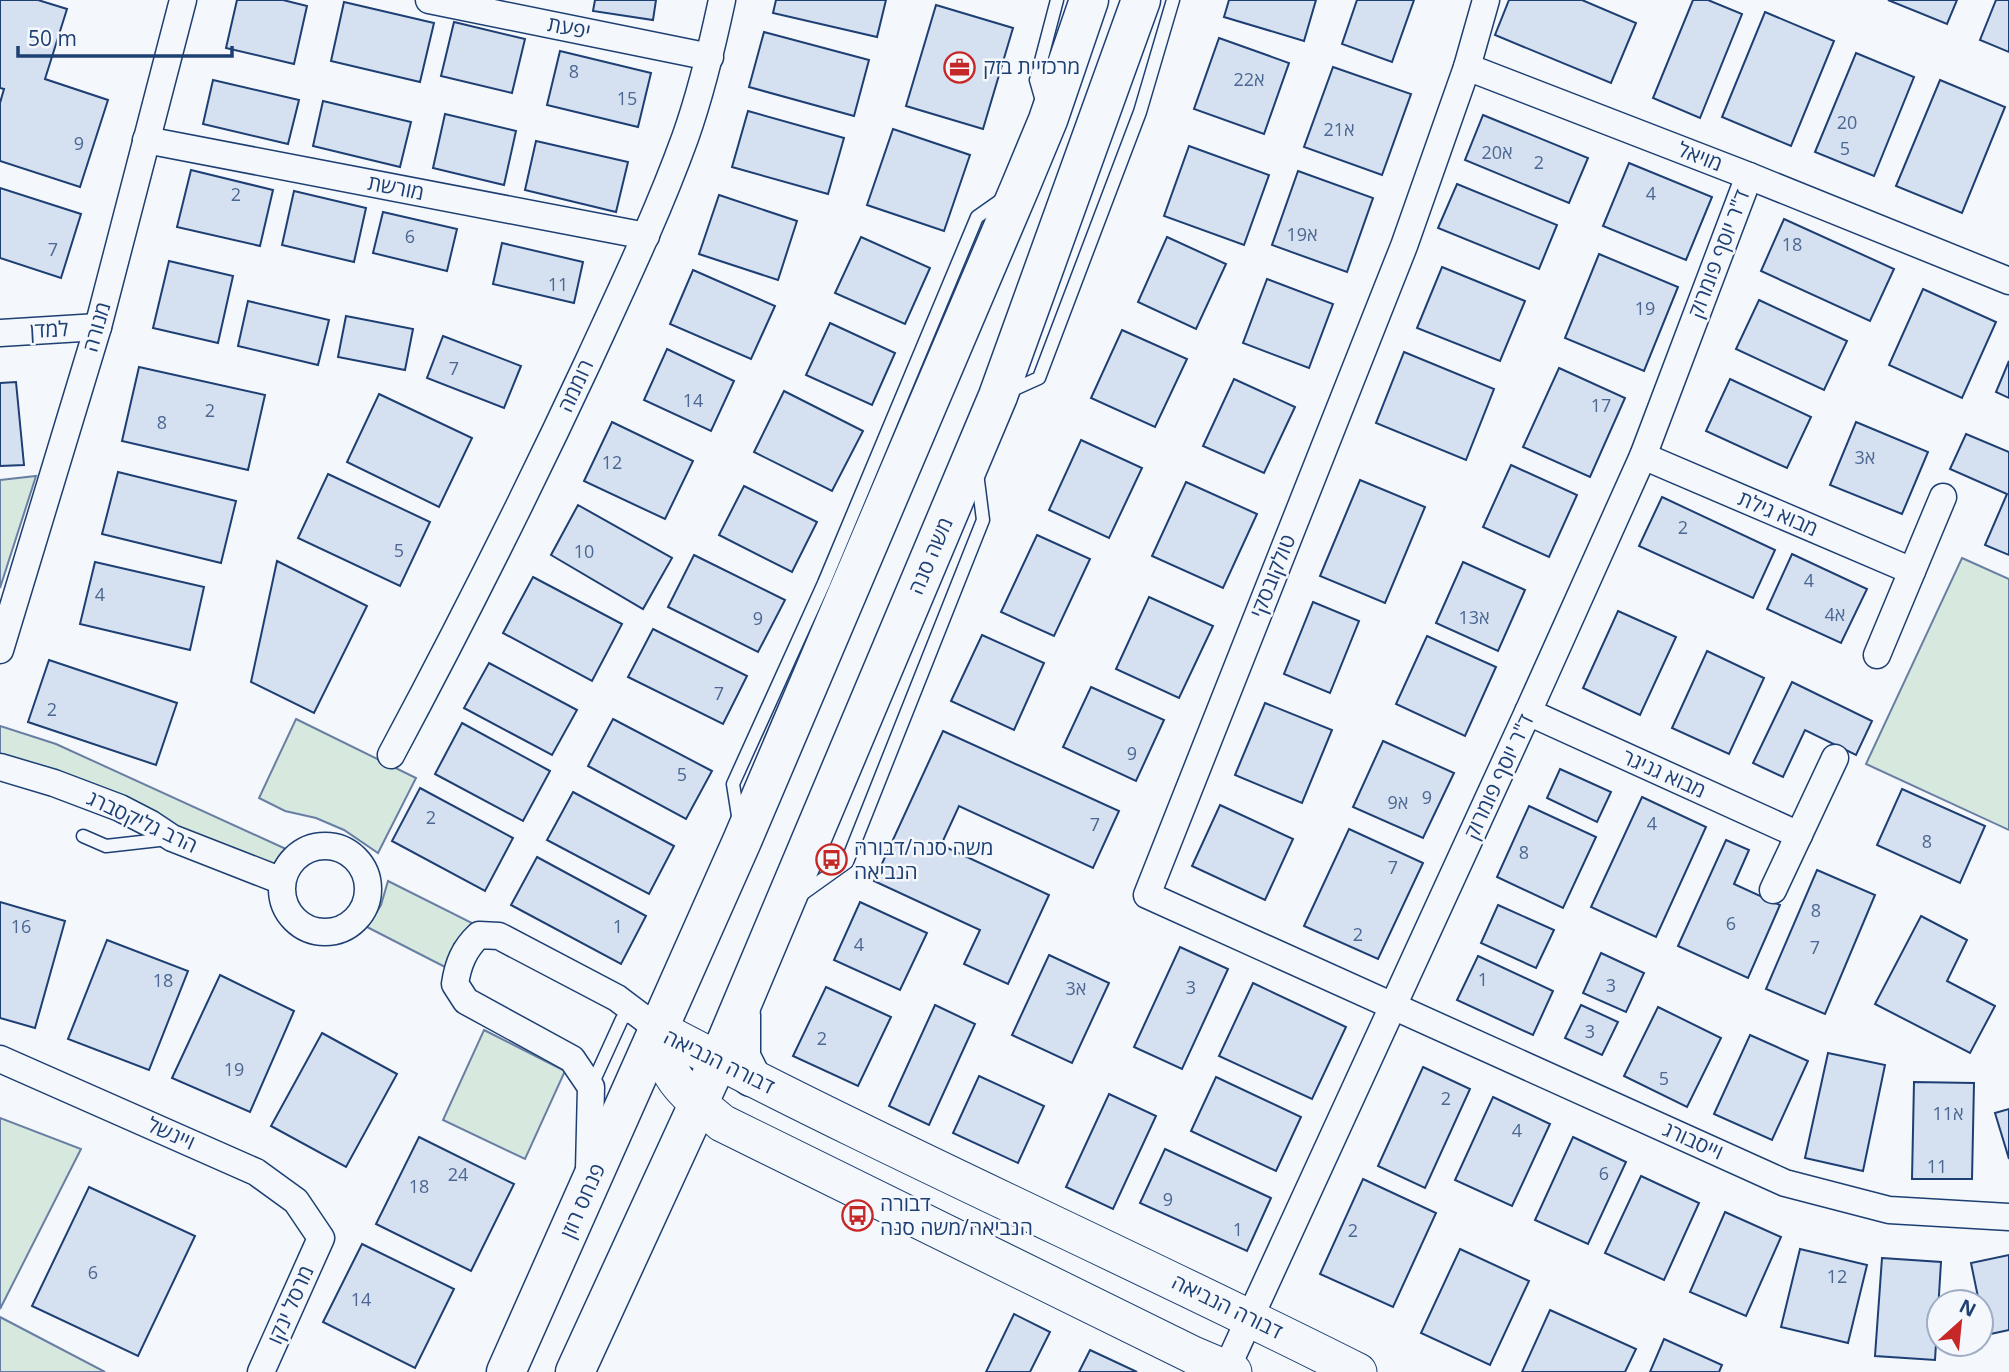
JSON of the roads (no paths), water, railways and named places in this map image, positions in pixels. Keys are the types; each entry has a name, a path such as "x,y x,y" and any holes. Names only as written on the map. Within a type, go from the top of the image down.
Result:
{"main road":[{"path":"646,1020 742,841 832,599 1021,186 1048,120 1089,0"},
{"name":"משה סנה","path":"710,1113 734,1069 741,1004 998,396 1140,0"},
{"name":"פנחס רוזן","path":"506,1372 589,1188 646,1020"},
{"path":"575,1372 678,1146 710,1113"}],"street":[{"name":"מנורה","path":"0,650 98,327 183,0"},
{"name":"יפעת","path":"429,0 710,57"},
{"name":"רוממה","path":"391,755 459,628 646,236 686,137 710,57 722,0"},
{"name":"טולקובסקי","path":"1394,1007 1147,895 1404,246 1467,67 1486,0"},
{"name":"מויאל","path":"1467,67 1749,176 2009,281"},
{"name":"מורשת","path":"146,140 646,236"},
{"name":"ד\"ר יוסף פומרוק","path":"1229,1371 1643,456 1749,176"},
{"name":"למדן","path":"0,332 98,327"},
{"name":"מבוא גילת","path":"1643,456 1912,571"},
{"path":"1877,655 1943,497"},
{"name":"מבוא גניגר","path":"1528,712 1798,835"},
{"path":"1773,890 1835,758"},
{"name":"הרב גליקסברג","path":"0,767 120,807 172,838 282,881"},
{"path":"589,1188 592,1087 572,1059 466,1001 455,984 457,970 466,947 479,935 499,936 617,998 646,1020"},
{"name":"וייסבורג","path":"1394,1007 1785,1183 1889,1210 2009,1217"},
{"name":"דבורה הנביאה","path":"646,1020 734,1069 1358,1372"},
{"name":"דבורה הנביאה","path":"646,1020 675,1081 710,1113 1229,1371"},
{"name":"ויינשל","path":"0,1059 256,1172 296,1201 321,1238"},
{"name":"מרסל ינקו","path":"261,1372 321,1238"}],"lane":[{"path":"1048,120 1036,80 1057,0"},
{"path":"998,396 1039,378 1140,112 1173,0"},
{"path":"83,836 106,846 172,838"},
{"path":"592,1087 622,1020 646,1020"}],"place":[{"name":"מרכזיית בזק","path":"960,67"},
{"name":"משה סנה/דבורה הנביאה","path":"831,860"},
{"name":"דבורה הנביאה/משה סנה","path":"857,1216"}]}
